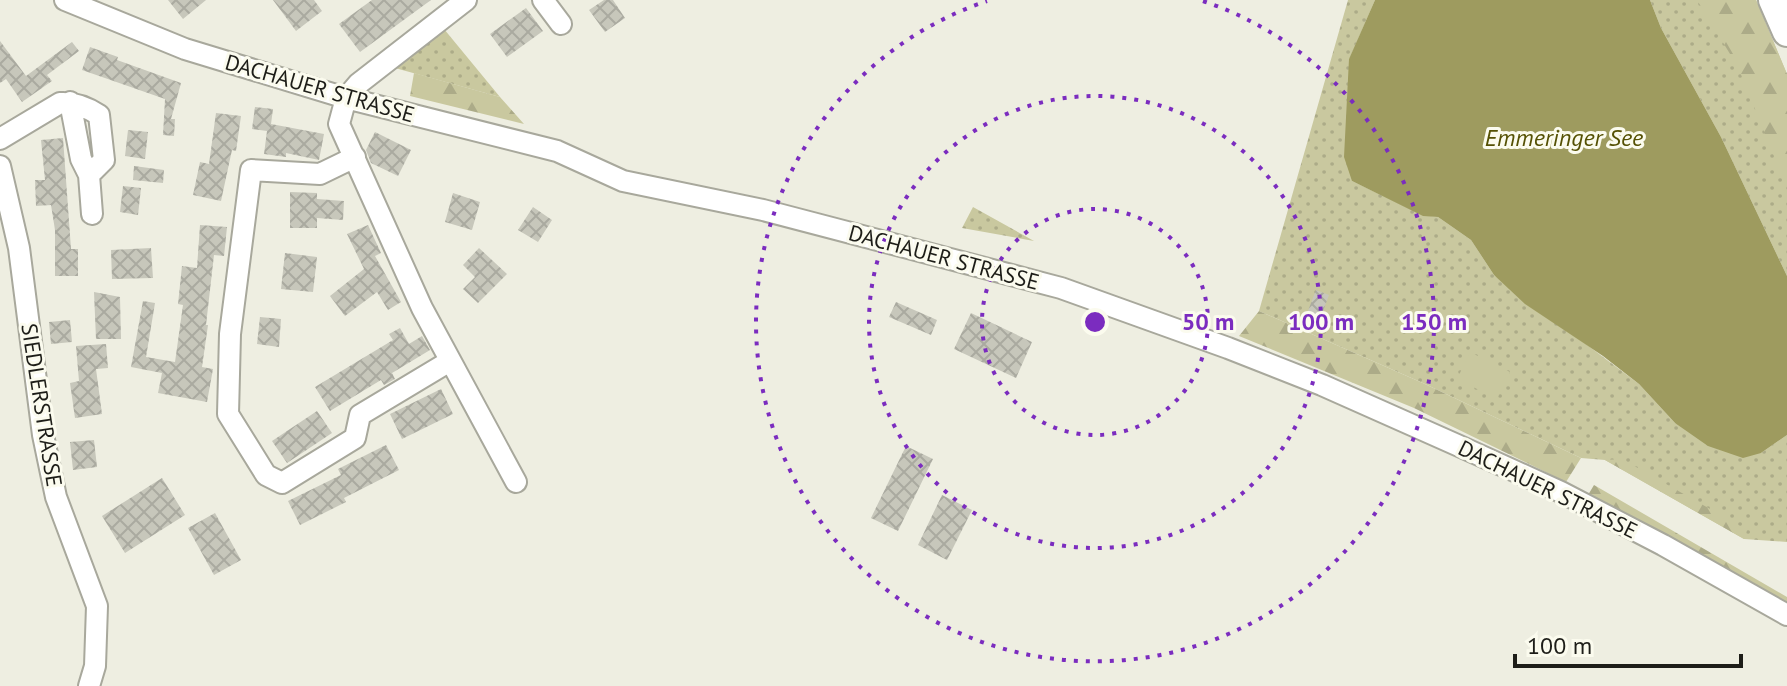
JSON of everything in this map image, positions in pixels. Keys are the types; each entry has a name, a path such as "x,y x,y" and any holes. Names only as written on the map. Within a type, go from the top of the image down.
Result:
{"highway":[{"path":"1773,0 1787,32"}],"street":[{"name":"DACHAUER STRASSE","path":"65,0 185,49 346,98 557,151 623,181 763,210 1061,288 1322,385 1561,492 1787,615"},
{"path":"466,0 358,84 346,98 339,124 410,283 516,482"},
{"path":"543,0 561,24"},
{"path":"0,139 60,103 70,102 81,159 89,175 92,214"},
{"path":"355,157 320,174 251,170 230,334 228,414 266,475 282,483 355,438 360,415 450,361"},
{"name":"SIEDLERSTRASSE","path":"0,166 19,248 43,435 54,485 97,606 95,666 89,686"}],"green space":[{"path":"1348,0 1375,0 1349,60 1352,181 1423,215 1438,217 1471,240 1494,275 1639,384 1675,423 1761,453 1787,435 1787,542 1744,539 1605,460 1581,458 1425,384 1259,311"},
{"path":"1650,0 1756,0 1787,74 1787,276 1721,137 1661,28"},
{"path":"1697,0 1756,0 1787,74 1787,188 1738,67"},
{"path":"444,29 500,97 395,68"},
{"path":"414,73 500,97 524,124 410,96"},
{"path":"973,207 1034,241 962,228"},
{"path":"1259,311 1425,384 1581,458 1566,482 1414,408 1239,336"},
{"path":"1470,352 1510,372 1497,399 1457,379"},
{"path":"1622,459 1747,530 1744,539 1605,460"},
{"path":"1594,485 1787,597 1787,609 1588,495"}],"water":[{"name":"Emmeringer See","path":"1375,0 1650,0 1661,28 1721,137 1787,276 1787,435 1761,453 1743,458 1708,446 1675,423 1639,384 1603,356 1525,304 1494,275 1471,240 1438,217 1423,216 1352,181 1344,157 1349,59"}],"building":[{"path":"168,0 206,0 183,19"},
{"path":"273,0 314,0 322,11 296,31"},
{"path":"372,0 431,0 360,52 339,24"},
{"path":"604,0 613,0 625,18 605,32 589,10"},
{"path":"526,8 543,31 507,57 490,34"},
{"path":"0,41 26,76 72,42 79,51 47,75 52,81 22,102 6,79 0,83"},
{"path":"90,47 181,83 171,119 175,119 174,136 163,135 165,99 82,70"},
{"path":"255,107 273,109 271,124 324,134 319,160 286,153 286,157 264,154 267,131 252,129"},
{"path":"216,113 241,116 236,151 232,150 221,201 193,195 200,162 209,164"},
{"path":"128,130 148,132 145,159 125,156"},
{"path":"375,132 411,150 398,176 371,163 366,150"},
{"path":"63,138 71,249 78,249 78,276 55,276 55,230 51,205 36,206 35,180 45,180 41,140"},
{"path":"134,166 164,170 163,183 133,180"},
{"path":"123,186 141,188 138,215 120,212"},
{"path":"290,192 317,193 317,199 344,201 343,220 317,218 317,228 290,228"},
{"path":"453,193 480,202 472,230 445,222"},
{"path":"533,207 552,220 538,242 518,230"},
{"path":"200,225 227,227 224,256 214,255 206,325 202,367 213,369 207,402 158,393 162,373 131,367 143,301 155,303 146,357 175,362 183,305 178,304 182,266 197,268"},
{"path":"368,225 381,253 375,256 401,302 388,310 377,292 345,316 330,296 364,269 347,234"},
{"path":"151,248 153,278 112,279 111,250"},
{"path":"479,248 507,274 478,303 463,289 475,277 463,265"},
{"path":"285,253 317,257 313,292 281,289"},
{"path":"1316,290 1329,295 1319,322 1306,316"},
{"path":"94,292 120,297 121,339 96,339"},
{"path":"896,302 937,320 931,335 889,317"},
{"path":"971,313 1032,342 1016,378 954,349"},
{"path":"260,317 281,319 279,347 257,344"},
{"path":"70,320 72,342 51,344 49,322"},
{"path":"400,328 409,344 422,336 430,350 392,373 395,379 384,385 381,380 330,411 315,387 393,340 389,334"},
{"path":"106,344 108,368 96,369 102,414 75,418 70,383 79,381 76,346"},
{"path":"441,389 453,414 402,439 390,414"},
{"path":"317,411 332,433 287,463 272,441"},
{"path":"94,440 97,467 73,470 70,442"},
{"path":"386,445 399,470 300,525 288,501 341,475 338,469"},
{"path":"906,446 933,459 898,531 871,518"},
{"path":"162,478 185,515 125,553 102,516"},
{"path":"942,495 972,510 947,560 918,545"},
{"path":"215,513 241,560 214,575 188,528"}]}
